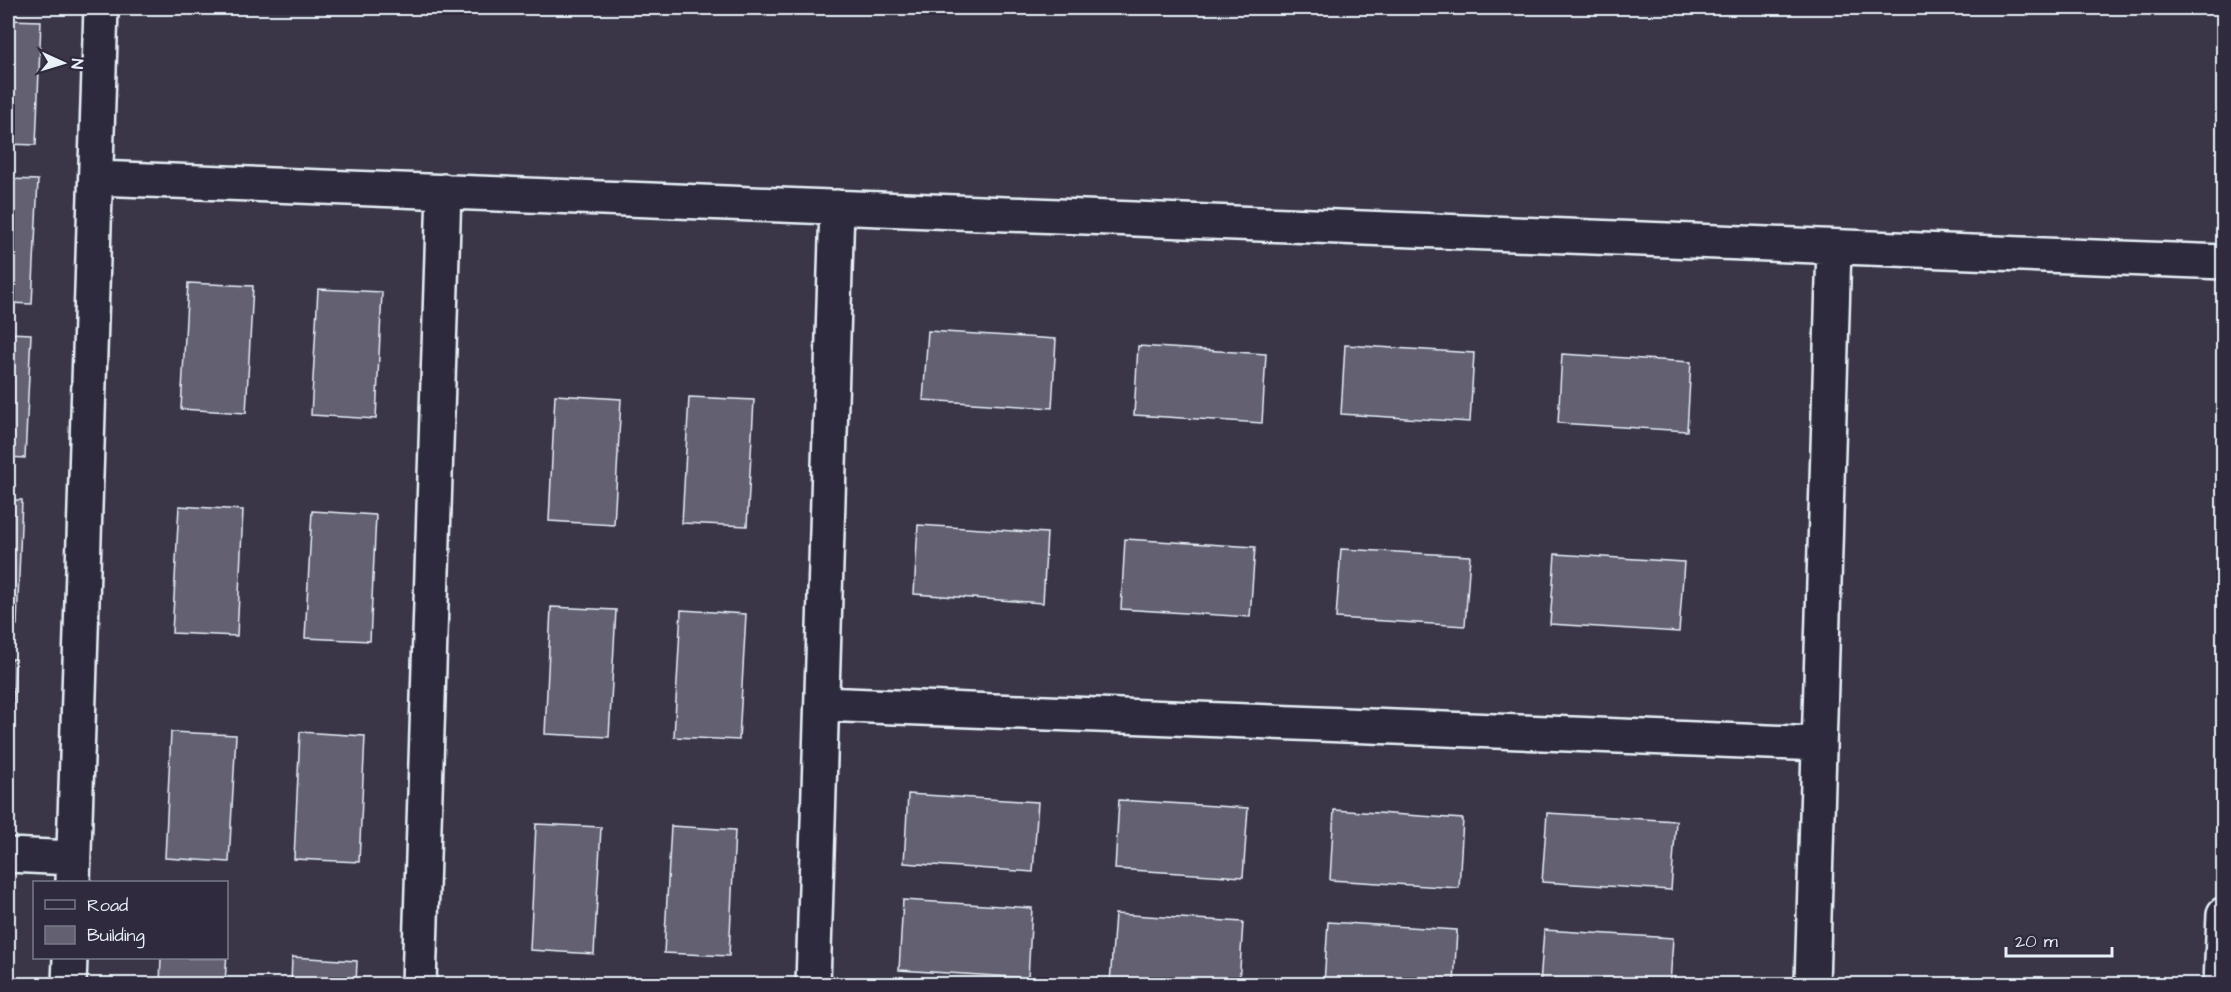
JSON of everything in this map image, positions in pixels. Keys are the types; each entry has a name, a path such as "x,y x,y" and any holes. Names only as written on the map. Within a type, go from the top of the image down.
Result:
{"lane":[{"path":"8,855 73,870 101,8"},
{"path":"96,178 2223,262"},
{"path":"419,984 444,191"},
{"path":"813,984 837,207"},
{"path":"1812,984 1834,247"},
{"path":"822,704 1819,744"},
{"path":"2221,984 2223,914"},
{"path":"69,984 70,959"}],"building":[{"path":"8,20 41,21 36,145 8,144"},
{"path":"8,179 38,180 32,304 8,303"},
{"path":"188,283 253,286 246,413 181,409"},
{"path":"318,289 382,292 376,419 311,415"},
{"path":"928,331 1056,339 1052,408 923,400"},
{"path":"8,333 31,334 25,458 8,457"},
{"path":"1345,345 1474,353 1470,422 1341,414"},
{"path":"1138,346 1266,354 1262,423 1134,415"},
{"path":"1562,354 1691,362 1687,431 1558,423"},
{"path":"555,395 621,399 614,525 549,521"},
{"path":"689,397 754,400 747,526 682,523"},
{"path":"8,500 22,500 17,625 8,624"},
{"path":"179,506 243,510 237,636 172,633"},
{"path":"312,511 376,515 370,641 305,638"},
{"path":"918,525 1047,533 1043,603 914,594"},
{"path":"1125,539 1255,547 1250,617 1121,609"},
{"path":"1341,549 1470,556 1465,626 1336,618"},
{"path":"1555,554 1684,562 1679,632 1550,624"},
{"path":"551,607 616,610 609,737 545,734"},
{"path":"681,610 746,614 739,740 674,737"},
{"path":"8,659 15,659 10,783 8,783"},
{"path":"171,732 236,735 229,862 165,858"},
{"path":"300,732 365,736 359,862 294,859"},
{"path":"908,794 1038,802 1033,872 904,863"},
{"path":"1119,800 1248,808 1243,877 1115,869"},
{"path":"1334,810 1463,819 1459,888 1330,880"},
{"path":"1547,813 1676,821 1671,890 1542,882"},
{"path":"536,824 601,827 594,954 530,950"},
{"path":"671,826 735,830 729,956 664,953"},
{"path":"903,900 1032,908 1028,978 899,970"},
{"path":"1115,914 1243,922 1239,984 1110,983"},
{"path":"1328,922 1457,930 1454,984 1324,984"},
{"path":"1544,930 1673,938 1670,984 1540,984"},
{"path":"292,957 357,961 356,984 291,984"},
{"path":"161,959 227,959 225,984 160,984"}]}
